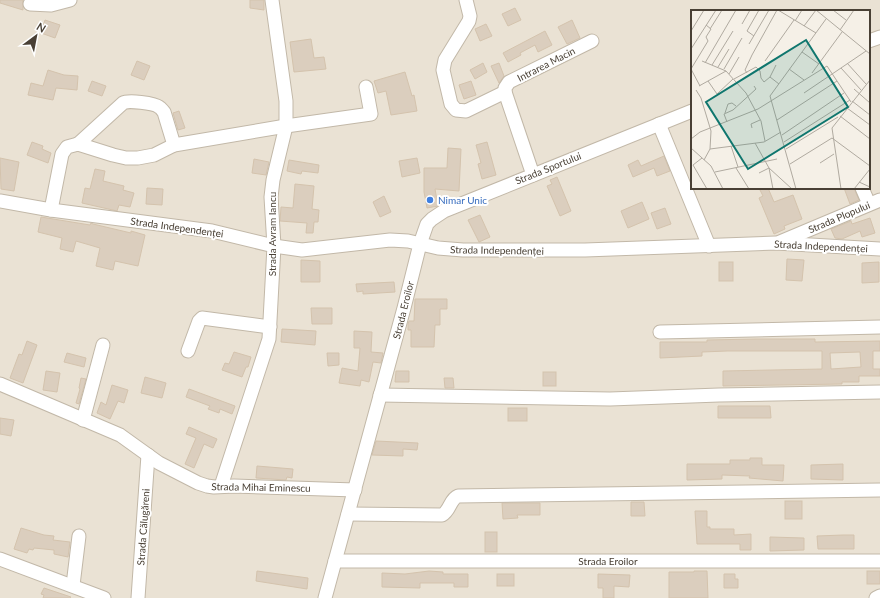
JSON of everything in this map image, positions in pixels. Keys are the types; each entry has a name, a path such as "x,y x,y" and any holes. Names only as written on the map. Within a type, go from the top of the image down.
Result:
{"street":[{"path":"30,4 51,5 70,0"},
{"name":"Strada Avram Iancu","path":"221,486 269,339 274,246 271,197 286,126 286,101 272,0"},
{"path":"466,0 470,16 469,21 443,65 451,104 456,110 466,111 505,92 533,174"},
{"path":"870,41 880,37"},
{"name":"Intrarea Macin","path":"505,92 505,88 509,82 592,41"},
{"path":"78,144 113,155 126,158 138,158 154,155 174,145 286,126 371,114 366,87"},
{"path":"51,210 62,154 68,147 78,144 122,103 129,101 161,108 164,112 174,145"},
{"name":"Strada Sportului","path":"420,244 427,224 437,215 533,174 691,111"},
{"path":"659,124 709,246"},
{"path":"863,189 875,202"},
{"name":"Strada Independenței","path":"0,201 51,210 212,231 274,246 302,250 390,240 408,241 438,248 463,250 585,250 776,243 880,249"},
{"name":"Strada Plopului","path":"776,243 875,202"},
{"name":"Strada Eroilor","path":"326,598 420,244"},
{"path":"188,351 198,321 202,318 270,327"},
{"path":"660,332 880,327"},
{"path":"83,420 103,346"},
{"name":"Strada Mihai Eminescu","path":"0,384 120,436 160,463 206,486 271,486 355,490"},
{"path":"380,395 610,399 880,392"},
{"name":"Strada Călugăreni","path":"138,598 148,456"},
{"path":"348,514 442,515 445,513 454,498 458,496 880,490"},
{"path":"73,585 79,536"},
{"path":"0,559 73,585 104,598"},
{"name":"Strada Eroilor","path":"336,561 880,561"},
{"path":"876,598 880,596"}],"shaded area":[{"path":"0,0 880,0 880,598 0,598"}],"building":[{"path":"0,0 23,0 23,10 0,3"},
{"path":"250,0 264,0 264,10 250,8"},
{"path":"515,8 521,20 508,26 502,14"},
{"path":"45,20 60,25 55,38 41,33"},
{"path":"572,20 580,38 567,44 558,27"},
{"path":"486,24 492,36 480,41 475,29"},
{"path":"545,31 552,45 538,52 535,45 520,53 521,55 508,62 503,53"},
{"path":"311,39 314,58 324,57 326,69 294,72 290,42"},
{"path":"137,61 150,66 144,80 131,75"},
{"path":"483,63 487,72 475,79 470,70"},
{"path":"499,63 504,76 499,83 491,66"},
{"path":"48,70 64,75 78,76 77,90 56,88 53,100 28,95 31,83 43,86"},
{"path":"405,72 412,96 414,95 417,111 391,115 386,91 378,93 374,81"},
{"path":"92,81 106,86 102,96 88,91"},
{"path":"471,81 476,95 464,99 459,85"},
{"path":"179,111 185,128 178,130 173,113"},
{"path":"32,142 43,146 42,149 51,153 48,163 27,155"},
{"path":"487,142 496,175 482,179 478,164 481,163 476,145"},
{"path":"448,148 461,149 459,191 435,189 438,206 427,208 424,192 424,168 447,168"},
{"path":"664,156 670,171 657,176 654,168 633,177 628,165 638,160 641,166"},
{"path":"0,158 19,162 14,191 1,189"},
{"path":"417,158 420,173 402,177 399,161"},
{"path":"254,159 269,162 266,175 252,173"},
{"path":"289,160 319,165 318,173 302,171 301,174 287,171"},
{"path":"95,169 105,171 103,181 124,186 123,190 134,193 130,207 119,205 117,211 82,203 85,188 90,189"},
{"path":"557,177 571,211 560,216 547,186 552,184 550,180"},
{"path":"295,184 314,186 312,209 319,210 318,222 314,222 313,233 306,233 307,223 280,221 281,207 293,208"},
{"path":"147,188 163,189 162,205 146,204"},
{"path":"760,189 768,189 774,202 793,195 802,219 784,226 785,229 774,234 759,198 763,196"},
{"path":"844,189 854,189 859,200 850,204"},
{"path":"384,196 391,212 380,217 373,202"},
{"path":"642,202 649,219 628,228 621,211"},
{"path":"665,208 671,224 657,229 651,213"},
{"path":"480,215 490,237 479,242 468,220"},
{"path":"41,217 90,225 91,223 145,235 138,266 115,261 113,270 96,266 100,248 76,241 73,252 60,249 62,238 38,232"},
{"path":"870,218 875,233 862,237 860,231 842,239 835,238 831,229 851,221 852,224"},
{"path":"787,259 804,260 802,281 786,280"},
{"path":"301,260 320,261 320,282 301,282"},
{"path":"719,262 733,262 733,281 719,281"},
{"path":"879,262 879,282 862,283 862,263"},
{"path":"394,282 395,292 363,294 363,291 357,292 356,284"},
{"path":"415,299 447,299 447,309 440,309 440,325 435,325 434,347 411,347 411,330 408,330 408,324 409,321 414,321"},
{"path":"311,308 332,308 332,324 312,324"},
{"path":"282,329 316,331 315,345 281,342"},
{"path":"354,331 372,332 371,352 383,353 381,363 373,362 369,382 361,380 360,386 339,383 342,368 358,371 360,348 354,348"},
{"path":"815,339 815,342 880,341 880,351 873,351 873,369 880,369 880,376 859,376 859,382 842,382 842,384 723,386 723,371 822,369 822,351 702,352 702,356 660,358 660,342 707,342 707,340","holes":["860,352 861,367 831,369 830,353"]},
{"path":"27,341 37,345 23,383 10,378 19,354 22,355"},
{"path":"234,352 251,357 248,367 246,367 242,377 222,370 225,363 229,364"},
{"path":"67,353 86,358 84,367 64,362"},
{"path":"327,353 339,353 339,365 328,366"},
{"path":"46,371 60,373 57,392 43,390"},
{"path":"396,371 409,371 409,382 395,382"},
{"path":"543,372 556,372 556,386 543,386"},
{"path":"145,377 166,383 162,398 141,393"},
{"path":"81,378 86,379 79,404 76,403"},
{"path":"444,378 453,378 454,388 445,388"},
{"path":"112,385 128,390 124,403 118,401 110,419 97,413 101,402 106,405"},
{"path":"189,389 235,406 232,414 220,409 219,413 208,409 210,406 186,397"},
{"path":"718,406 770,406 771,418 718,418"},
{"path":"508,408 527,408 527,421 508,421"},
{"path":"0,418 14,420 11,436 0,434"},
{"path":"189,427 217,439 213,448 204,444 194,468 185,464 196,438 186,434"},
{"path":"376,441 418,443 417,450 403,449 403,456 372,455"},
{"path":"750,458 762,458 762,465 784,465 783,481 749,478 750,476 722,475 722,479 687,480 687,464 730,464 730,460 750,460"},
{"path":"843,464 843,480 811,479 811,465"},
{"path":"257,466 293,469 292,478 287,477 286,480 256,478"},
{"path":"785,501 802,501 802,519 785,519"},
{"path":"631,502 644,502 645,516 631,516"},
{"path":"502,503 540,503 540,515 517,515 518,518 503,519"},
{"path":"695,511 707,511 707,527 710,527 710,529 734,529 734,535 751,534 751,550 740,550 740,544 697,544"},
{"path":"21,528 44,535 54,536 53,540 70,542 68,557 54,554 54,550 34,548 33,550 29,549 27,553 14,549"},
{"path":"485,532 497,532 497,552 485,552"},
{"path":"854,535 854,549 818,549 817,536"},
{"path":"770,537 804,538 804,550 770,551"},
{"path":"257,571 308,578 307,589 256,581"},
{"path":"429,571 443,572 443,574 468,574 468,587 454,587 454,583 420,583 420,588 382,587 382,573 405,574"},
{"path":"707,571 708,598 669,598 669,572"},
{"path":"867,571 880,571 880,584 867,584"},
{"path":"497,574 514,574 514,586 497,586"},
{"path":"598,574 630,575 629,587 614,586 614,598 603,598 603,588 598,588"},
{"path":"724,574 735,574 735,579 738,579 738,588 724,588"},
{"path":"44,588 71,597 43,598 44,595 41,594"}],"place":[{"name":"Nimar Unic","path":"430,200"}]}
